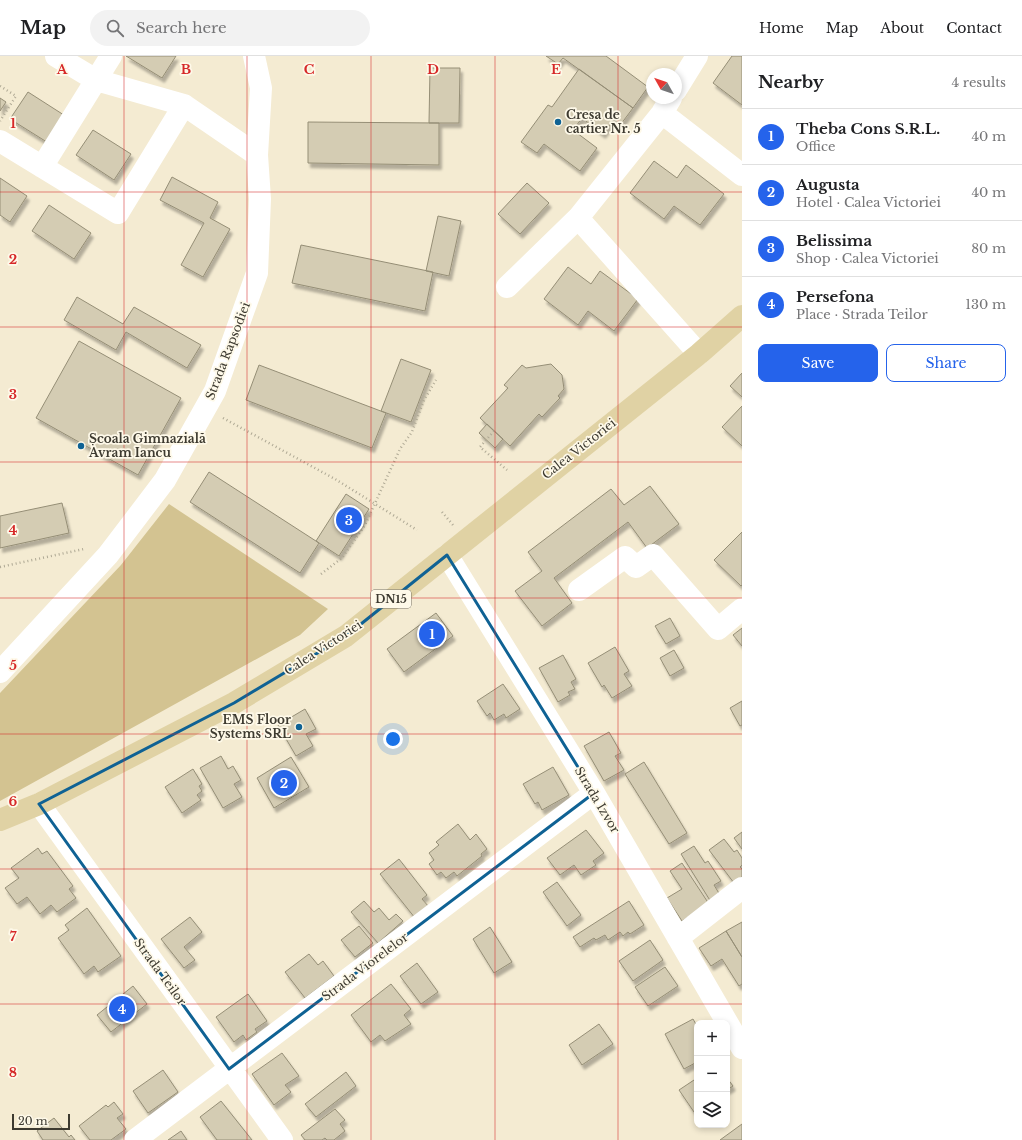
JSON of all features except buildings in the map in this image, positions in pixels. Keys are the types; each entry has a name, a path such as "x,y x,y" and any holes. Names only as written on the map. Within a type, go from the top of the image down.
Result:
{"main road":[{"name":"Calea Victoriei","path":"0,820 39,804 234,704 346,636 699,354 742,316"}],"street":[{"path":"56,56 96,80 184,105 258,155"},
{"path":"42,167 111,56"},
{"name":"Strada Rapsodiei","path":"0,672 108,555 165,480 206,409 215,390 257,273 260,199 258,155 261,88 254,56"},
{"path":"682,80 697,56"},
{"path":"0,141 118,213 184,105"},
{"path":"507,287 578,218 667,106 742,175"},
{"path":"578,218 699,354"},
{"name":"Strada Izvor","path":"447,555 594,793 742,1048"},
{"path":"579,590 625,557 636,566 653,555 718,629 742,609"},
{"name":"Strada Viorelelor","path":"135,1140 594,793"},
{"name":"Strada Teilor","path":"39,804 229,1069 282,1140"},
{"path":"678,938 742,888"}],"path":[{"path":"0,86 16,96 0,122"},
{"path":"321,574 342,558 376,505 400,449 412,432 424,400 436,380"},
{"path":"206,409 335,479 417,530"},
{"path":"494,431 480,447 507,470"},
{"path":"352,534 356,538"},
{"path":"0,567 101,546 108,555"}],"highlighted area":[{"path":"447,555 594,793 229,1069 39,804 234,703 346,636"}],"shaded area":[{"path":"169,504 328,609 300,635 0,801 0,693 121,565"}],"place":[{"name":"Creșa de cartier Nr. 5","path":"558,122"},
{"name":"Școala Gimnazială Avram Iancu","path":"81,446"},
{"name":"Belissima","path":"349,520"},
{"name":"Theba Cons S.R.L.","path":"432,634"},
{"name":"EMS Floor Systems SRL","path":"299,727"},
{"name":"Augusta","path":"284,783"},
{"name":"Persefona","path":"122,1009"}]}
